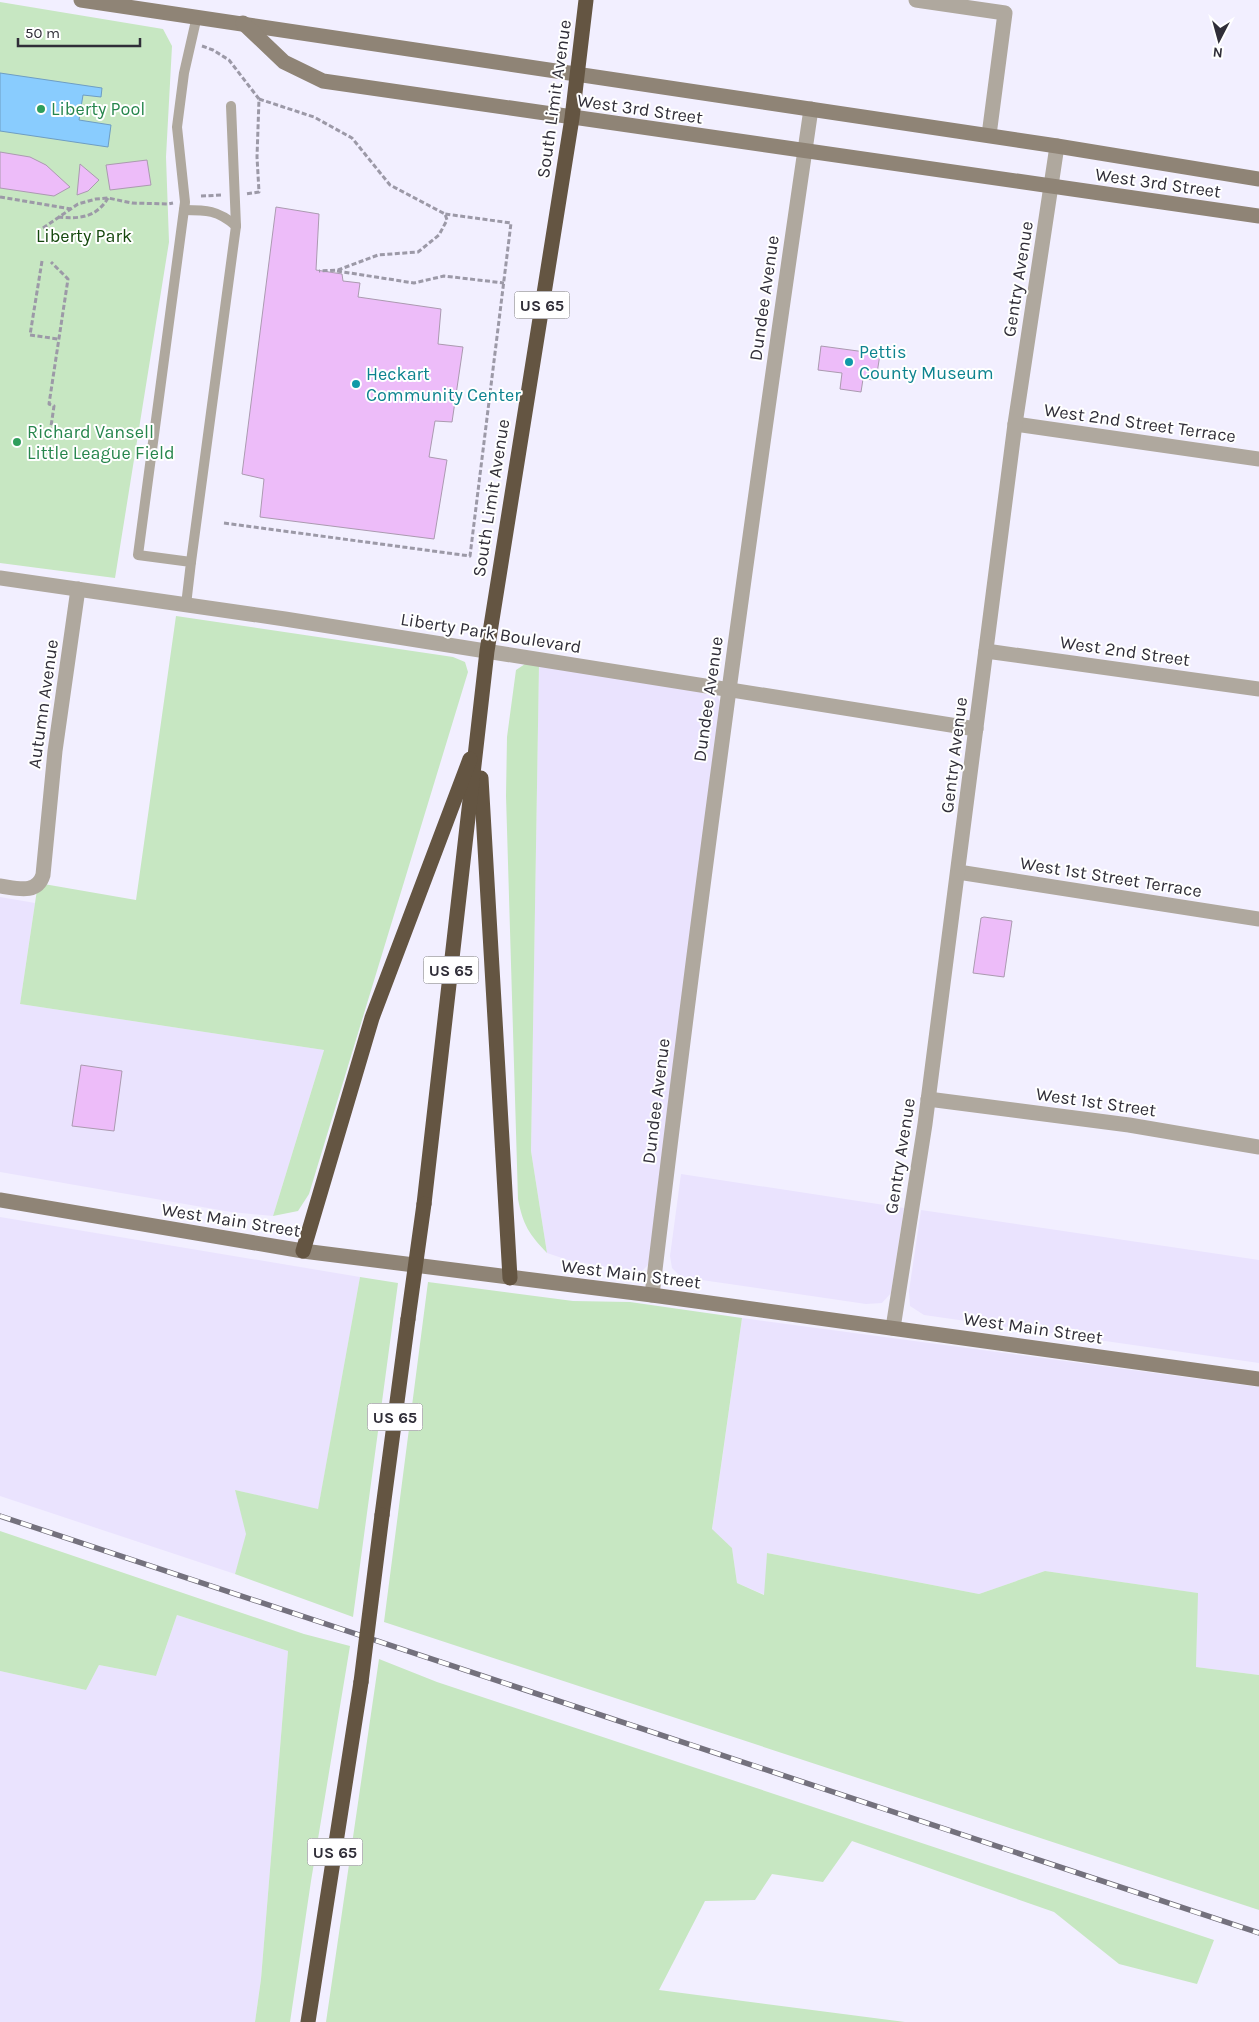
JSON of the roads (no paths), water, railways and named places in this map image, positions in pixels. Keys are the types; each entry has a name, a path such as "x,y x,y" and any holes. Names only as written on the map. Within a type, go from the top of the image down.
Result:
{"highway":[{"name":"South Limit Avenue","path":"478,736 487,651 572,118 586,0"},
{"name":"US 65","path":"308,2022 361,1682 424,1204 478,736"},
{"path":"303,1251 372,1018 478,736"},
{"path":"478,736 510,1278"}],"street":[{"name":"West 3rd Street","path":"83,0 989,135 1259,180"},
{"path":"916,0 1005,13 989,135"},
{"name":"West 3rd Street","path":"243,23 284,62 324,81 1051,188 1259,216"},
{"name":"Dundee Avenue","path":"652,1295 681,1048 728,690 811,109"},
{"path":"1051,188 1058,146"},
{"name":"Gentry Avenue","path":"893,1328 928,1099 1015,424 1051,188"},
{"name":"West 2nd Street Terrace","path":"1015,424 1259,459"},
{"name":"Liberty Park Boulevard","path":"0,578 487,651 976,729"},
{"name":"Autumn Avenue","path":"0,886 31,888 42,880 55,751 78,589"},
{"name":"West 2nd Street","path":"986,651 1259,689"},
{"name":"West 1st Street Terrace","path":"958,872 1259,919"},
{"name":"West 1st Street","path":"928,1099 1128,1124 1259,1147"},
{"name":"West Main Street","path":"0,1200 303,1251 652,1295 1259,1379"}],"lane":[{"path":"192,562 138,555 184,205 177,127 184,73 197,16"},
{"path":"186,605 236,226 231,106"},
{"path":"184,205 223,215 236,226"}],"water":[{"name":"Liberty Pool","path":"0,73 102,88 101,97 83,95 79,120 111,125 108,147 0,131"}],"railway":[{"path":"0,1516 1259,1933"}],"place":[{"name":"Liberty Pool","path":"41,109"},
{"name":"Pettis County Museum","path":"849,362"},
{"name":"Heckart Community Center","path":"356,384"},
{"name":"Richard Vansell Little League Field","path":"17,442"}],"park label":[{"name":"Liberty Park","path":"84,236"}]}
